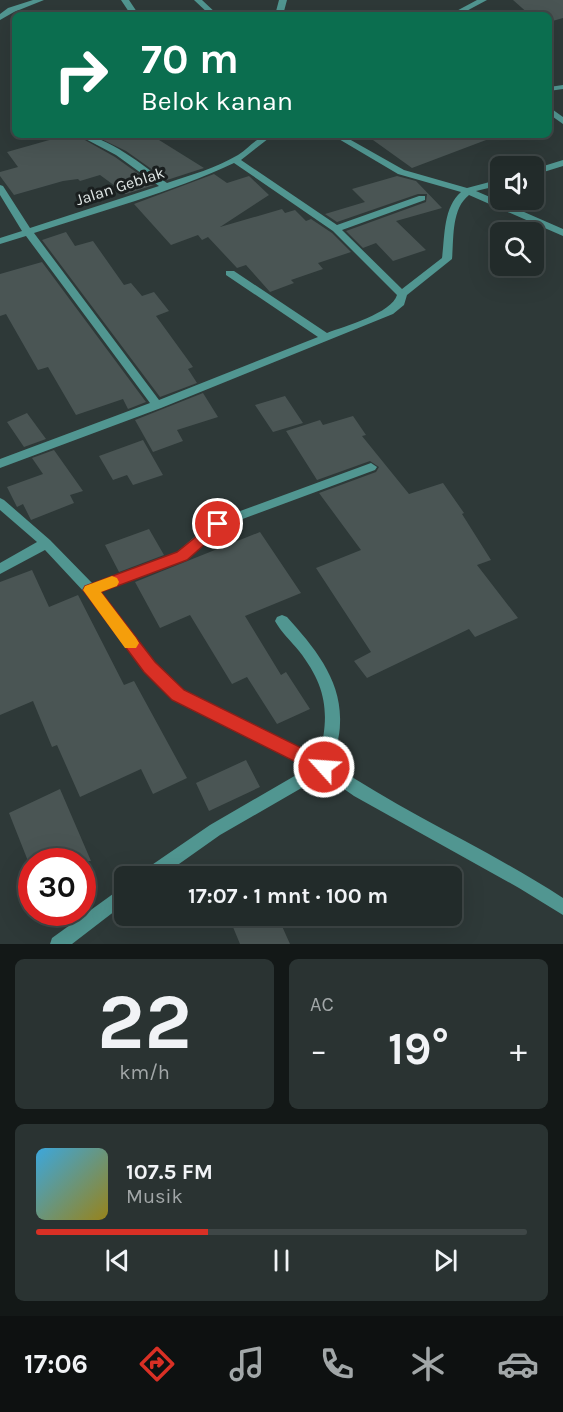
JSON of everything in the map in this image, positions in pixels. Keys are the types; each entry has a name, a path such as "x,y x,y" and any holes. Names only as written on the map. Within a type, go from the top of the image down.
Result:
{"street":[{"path":"0,18 25,2 40,0"},
{"path":"198,0 211,12"},
{"path":"459,12 483,0"},
{"path":"88,138 119,153 167,187"},
{"name":"Jalan Geblak","path":"0,242 167,187 235,160 265,138"},
{"path":"341,138 401,172 466,193 563,233"},
{"path":"235,160 336,229 402,294"},
{"path":"544,169 563,164"},
{"path":"0,464 157,405 389,312 399,303 402,294 447,259 449,231 456,204 466,193 490,185"},
{"path":"0,188 28,232 157,405"},
{"path":"336,229 422,198"},
{"path":"230,273 326,337"},
{"path":"91,590 182,556 218,524 371,467"},
{"path":"0,503 46,543 91,590 149,667 178,695 324,767 359,791 525,882 563,907"},
{"path":"0,569 46,543"},
{"path":"163,866 215,830 324,767 333,722 330,692 320,669 305,646 282,621"},
{"path":"58,944 114,902"}],"building":[{"path":"513,0 563,0 563,18 552,21 552,12 527,12"},
{"path":"56,138 81,138 115,157 154,185 126,194 100,175 80,181 78,179 63,181 14,195 0,176 0,172 18,167 7,152"},
{"path":"99,138 156,138 204,168 167,180 126,151"},
{"path":"370,138 491,138 412,168"},
{"path":"214,174 227,183 249,176 269,195 220,227 282,209 285,213 295,210 306,221 311,219 332,233 351,252 318,263 323,269 291,280 294,283 270,292 246,265 237,268 208,237 202,240 198,235 171,245 134,204"},
{"path":"397,176 416,181 442,208 396,221 426,250 393,261 376,243 363,248 346,231 426,202 427,194 418,194 337,222 325,214 365,202 352,189"},
{"path":"66,232 75,246 93,241 124,285 131,283 142,296 154,292 169,311 156,316 193,367 188,369 197,383 160,397 42,240"},
{"path":"42,262 146,402 128,409 123,399 76,415 48,367 38,370 6,314 0,316 0,274"},
{"path":"203,393 218,417 177,430 183,441 153,452 135,420"},
{"path":"285,396 303,423 273,432 255,405"},
{"path":"27,413 46,439 24,447 7,422"},
{"path":"353,416 366,435 362,436 409,494 443,483 464,513 462,514 491,560 477,565 518,618 475,637 469,629 367,678 354,661 371,652 316,568 361,550 319,493 376,472 379,467 370,461 317,480 286,431 320,420 323,425"},
{"path":"143,440 163,475 133,485 127,475 113,480 99,456"},
{"path":"54,450 83,491 70,495 74,503 31,520 23,504 17,507 7,487 43,474 32,458"},
{"path":"149,529 164,555 119,572 105,545"},
{"path":"260,532 301,593 245,616 281,675 286,672 310,709 277,724 247,677 232,684 190,615 160,628 135,582"},
{"path":"32,570 49,607 78,595 124,685 134,681 187,778 153,794 141,769 80,797 57,745 52,747 33,701 0,715 0,582"},
{"path":"246,760 260,787 209,811 196,783"},
{"path":"60,789 85,848 23,848 9,813"},
{"path":"233,926 282,926 290,944 240,944"}],"slow traffic":[{"path":"112,582 91,590 131,643"}],"route":[{"path":"218,524 182,556 91,590 149,667 178,695 324,767"}]}
